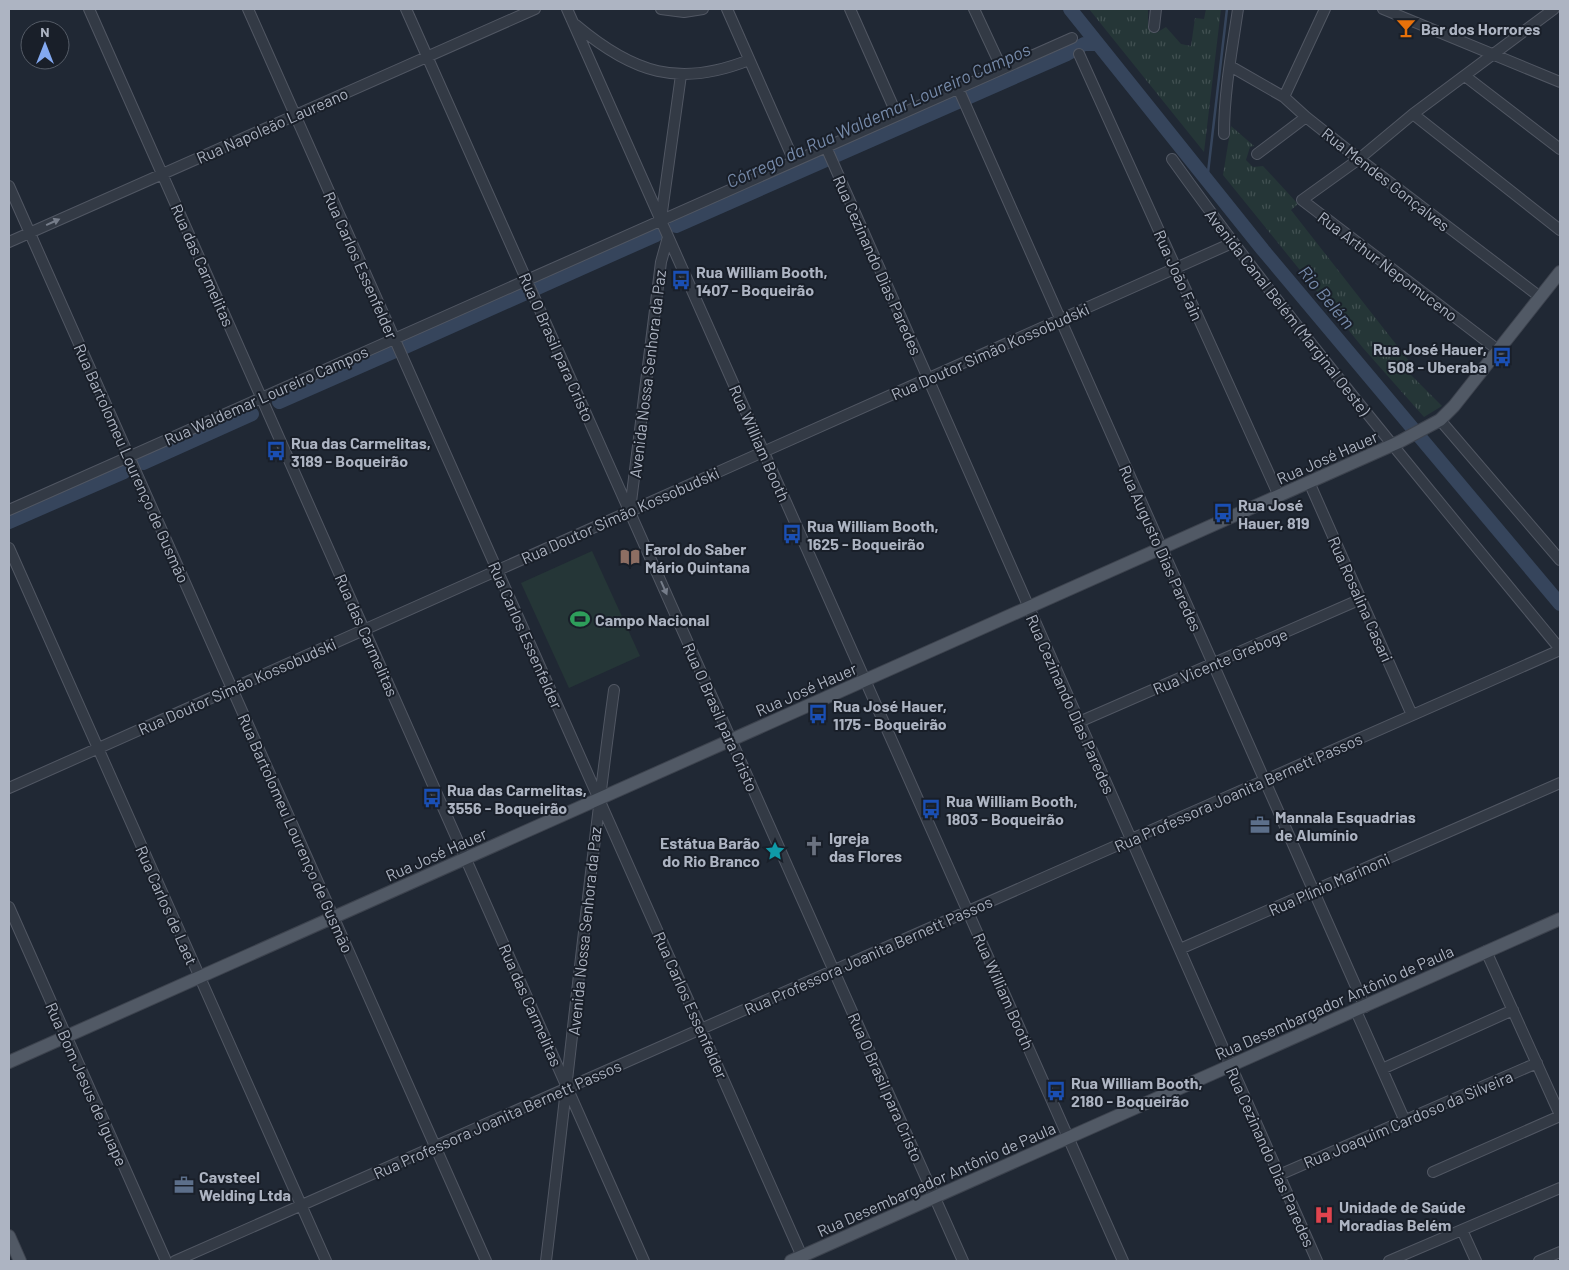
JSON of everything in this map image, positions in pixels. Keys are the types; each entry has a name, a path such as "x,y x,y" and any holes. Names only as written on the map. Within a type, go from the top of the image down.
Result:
{"main road":[{"name":"Rua José Hauer","path":"9,1062 1396,444 1437,421 1454,406 1560,272"},
{"name":"Rua Desembargador Antônio de Paula","path":"799,1260 1560,919"},
{"path":"9,1236 20,1261"}],"street":[{"name":"Rua das Carmelitas","path":"89,9 644,1261"},
{"name":"Rua Carlos Essenfelder","path":"248,9 701,1029 799,1260"},
{"name":"Rua O Brasil para Cristo","path":"406,9 963,1261"},
{"name":"Rua Napoleão Laureano","path":"9,242 535,9"},
{"name":"Rua William Booth","path":"567,9 1123,1261"},
{"path":"661,9 684,12 703,9"},
{"path":"727,9 794,161"},
{"path":"850,9 897,115"},
{"path":"974,9 1002,69"},
{"path":"1154,27 1156,9"},
{"path":"1224,134 1230,66 1238,9"},
{"path":"1284,97 1325,9"},
{"path":"1383,9 1558,79"},
{"path":"1359,159 1413,114 1554,9"},
{"path":"573,23 608,50 650,70 681,75 717,71 749,60"},
{"name":"Rua Waldemar Loureiro Campos","path":"9,510 394,339 530,287 661,220 794,161 827,150 897,115 959,91 1002,69 1072,38"},
{"name":"Rua João Fain","path":"1078,54 1279,496"},
{"name":"Rua Mendes Gonçalves","path":"1230,66 1284,97 1359,159 1540,297"},
{"path":"661,220 681,75"},
{"path":"1465,76 1560,148"},
{"name":"Rua Augusto Dias Paredes","path":"959,91 1313,891 1382,1069 1405,1121"},
{"path":"1413,114 1560,230"},
{"path":"1257,154 1306,117"},
{"name":"Rua Cezinando Dias Paredes","path":"827,150 1317,1261"},
{"name":"Avenida Canal Belém (Marginal Oeste)","path":"1172,159 1232,243 1560,649"},
{"name":"Rua Arthur Nepomuceno","path":"1359,159 1302,200 1498,350"},
{"name":"Rua Bartolomeu Lourenço de Gusmão","path":"9,186 486,1261"},
{"name":"Avenida Nossa Senhora da Paz","path":"630,511 661,262 668,237"},
{"name":"Rua Doutor Simão Kossobudski","path":"9,788 1232,243"},
{"path":"1437,421 1560,560"},
{"name":"Rua Rosalina Casari","path":"1309,482 1412,715"},
{"name":"Rua Carlos de Laet","path":"9,548 326,1261"},
{"name":"Rua Vicente Greboge","path":"1079,722 1361,600"},
{"name":"Rua Professora Joanita Bernett Passos","path":"175,1261 1560,649"},
{"name":"Avenida Nossa Senhora da Paz","path":"546,1261 599,799 614,690"},
{"name":"Rua Plínio Marinoni","path":"1180,949 1560,783"},
{"name":"Rua Bom Jesus de Iguape","path":"9,907 166,1261"},
{"path":"1433,1172 1560,1115 1486,951"},
{"path":"1382,1069 1513,1010"},
{"name":"Rua Joaquim Cardoso da Silveira","path":"1279,1175 1537,1063"},
{"path":"1389,1261 1560,1188"},
{"path":"1462,1230 1476,1261"},
{"path":"1540,1261 1560,1252"}],"green space":[{"path":"1089,9 1148,9 1148,25 1156,33 1166,27 1181,44 1191,46 1195,18 1204,19 1206,9 1221,9 1204,152"},
{"path":"1231,126 1254,146 1250,147 1246,160 1253,167 1263,166 1298,204 1291,210 1413,366 1408,372 1442,406 1424,417 1363,348 1223,175"},
{"name":"Campo Nacional","path":"592,551 640,656 569,688 521,583"}],"waterway":[{"name":"Rio Belém","path":"1070,9 1263,250 1560,604"},
{"path":"1207,181 1227,9"},
{"name":"Córrego da Rua Waldemar Loureiro Campos","path":"676,226 1067,54 1084,44 1096,44"},
{"name":"Córrego da Rua Waldemar Loureiro Campos","path":"405,347 656,235"},
{"name":"Córrego da Rua Waldemar Loureiro Campos","path":"279,402 395,351"},
{"name":"Córrego da Rua Waldemar Loureiro Campos","path":"143,463 252,414"},
{"name":"Córrego da Rua Waldemar Loureiro Campos","path":"9,522 124,472"}],"place":[{"name":"Bar dos Horrores","path":"1406,28"},
{"name":"Rua William Booth, 1407 - Boqueirão","path":"681,280"},
{"name":"Rua José Hauer, 508 - Uberaba","path":"1502,357"},
{"name":"Rua das Carmelitas, 3189 - Boqueirão","path":"276,451"},
{"name":"Rua José Hauer, 819","path":"1223,513"},
{"name":"Rua William Booth, 1625 - Boqueirão","path":"792,534"},
{"name":"Farol do Saber Mário Quintana","path":"630,557"},
{"name":"Campo Nacional","path":"580,619"},
{"name":"Rua José Hauer, 1175 - Boqueirão","path":"818,714"},
{"name":"Rua das Carmelitas, 3556 - Boqueirão","path":"432,798"},
{"name":"Rua William Booth, 1803 - Boqueirão","path":"931,809"},
{"name":"Mannala Esquadrias de Alumínio","path":"1260,825"},
{"name":"Igreja das Flores","path":"814,846"},
{"name":"Estátua Barão do Rio Branco","path":"775,851"},
{"name":"Rua William Booth, 2180 - Boqueirão","path":"1056,1091"},
{"name":"Cavsteel Welding Ltda","path":"184,1185"},
{"name":"Unidade de Saúde Moradias Belém","path":"1324,1215"}]}
